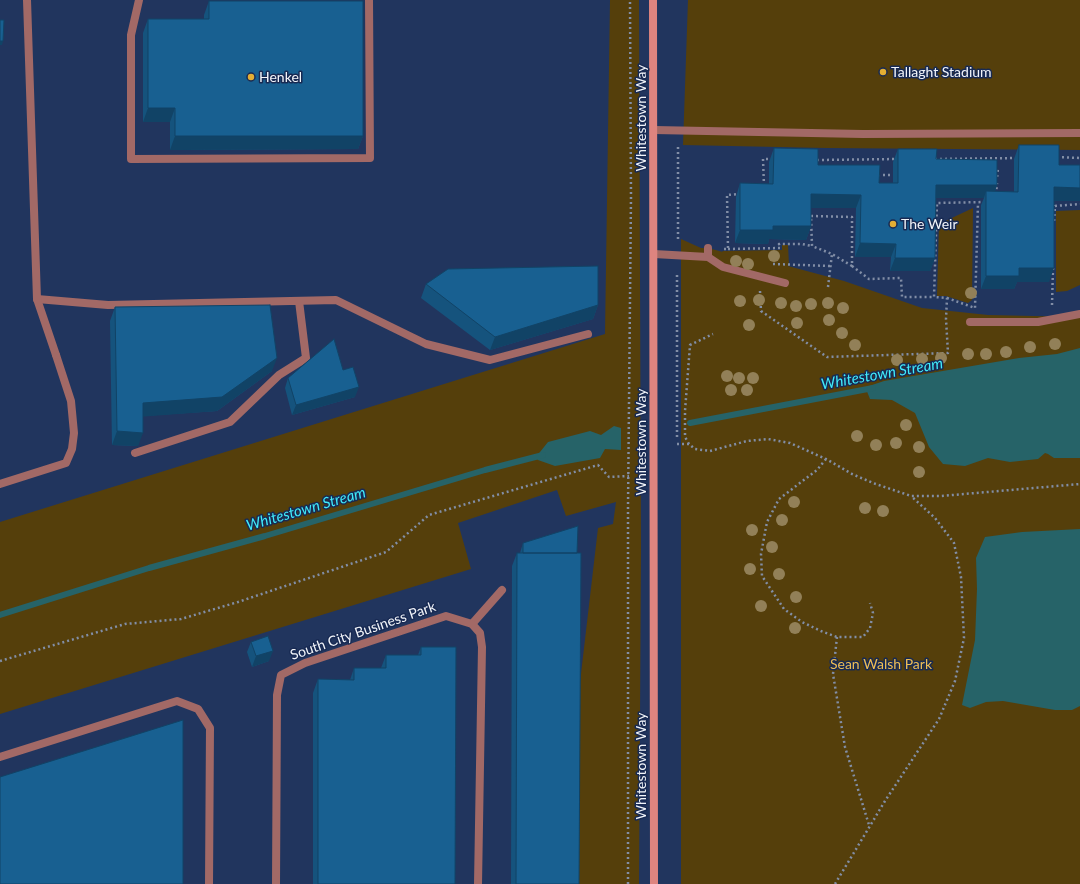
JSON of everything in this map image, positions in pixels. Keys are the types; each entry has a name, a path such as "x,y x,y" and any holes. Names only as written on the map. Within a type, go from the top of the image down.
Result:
{"street":[{"path":"0,484 66,463 72,449 74,433 71,401 37,299 28,0"},
{"path":"139,0 131,35 131,159 370,158 369,0"},
{"name":"Whitestown Way","path":"653,0 654,884"},
{"path":"654,130 864,134 1080,133"},
{"path":"708,248 708,257"},
{"path":"654,254 708,257 723,267 785,283"},
{"path":"37,299 108,305 336,300 426,344 490,360 588,334"},
{"path":"135,453 230,422 278,374 306,358 299,301"},
{"path":"970,322 1038,322 1080,314"},
{"path":"478,884 482,647 480,633 472,624 502,590"},
{"name":"South City Business Park","path":"276,884 277,694 281,675 305,663 446,616 472,624"},
{"path":"0,757 177,701 198,709 210,728 209,884"}],"path":[{"path":"628,884 628,476 631,205 630,0"},
{"path":"678,140 678,239"},
{"path":"816,154 815,160 900,159"},
{"path":"938,154 938,163"},
{"path":"1052,157 1080,158"},
{"path":"1058,157 1058,162"},
{"path":"930,159 1023,158"},
{"path":"764,188 763,159 778,159"},
{"path":"990,168 998,168 996,195"},
{"path":"878,175 893,175"},
{"path":"728,249 727,195 742,194"},
{"path":"934,297 937,203 990,202"},
{"path":"975,308 978,203"},
{"path":"1054,229 1054,206 1080,204"},
{"path":"812,246 811,216 852,218 852,266"},
{"path":"720,250 780,248 780,244 802,244 812,246 832,254 852,266 869,279 901,278 902,297 947,298 982,310"},
{"path":"828,287 832,254"},
{"path":"830,266 760,263 761,311 827,357 948,353 946,319 947,298"},
{"path":"1045,306 1052,306 1053,267"},
{"path":"677,272 677,437"},
{"path":"713,334 690,345 685,410 685,437 689,444 695,449 710,451 747,441 768,439 790,442 852,474 911,496 942,496 1080,484"},
{"path":"677,444 689,444"},
{"path":"826,460 817,470 779,499 767,522 761,554 762,576 784,609 802,622 821,631 837,636 863,637 870,628 873,613 870,603"},
{"path":"0,661 125,624 181,619 238,602 386,552 429,515 598,465 609,477 628,476"},
{"path":"835,884 870,826 939,719 956,681 964,638 961,577 954,542 935,518 911,496"},
{"path":"837,636 833,674 845,747 870,826"}],"green space":[{"path":"610,0 639,0 641,549 639,884 577,884 579,691 598,528 613,524 616,502 566,516 557,490 458,523 471,569 0,714 0,522 605,334"},
{"name":"Tallaght Stadium","path":"688,0 1080,0 1080,150 683,145"},
{"path":"973,208 972,300 968,303 946,296 937,296 939,224"},
{"path":"1080,210 1080,285 1067,291 1056,292 1056,211"},
{"name":"Sean Walsh Park","path":"681,239 701,248 708,248 723,252 722,251 782,250 782,245 788,245 788,266 844,281 922,308 988,315 1080,317 1080,884 681,884"}],"shaded area":[{"path":"1080,348 1080,458 1054,458 1045,453 1038,459 1010,462 988,458 965,466 943,464 929,447 915,413 892,400 870,399 866,389 866,387 884,381 1019,358 1057,354"},
{"path":"614,426 621,428 621,450 605,449 600,458 555,466 538,460 536,457 548,442 590,431 601,435"},
{"path":"1080,529 1080,706 1072,710 1055,710 1003,701 986,702 970,708 962,705 975,640 977,589 976,558 985,537 1022,532"}],"building":[{"name":"Henkel","path":"209,1 363,1 363,136 175,136 175,108 148,108 148,19 209,19"},
{"path":"0,20 4,20 3,41 0,41"},
{"name":"The Weir","path":"1019,145 1059,145 1059,165 1080,165 1080,188 1054,187 1054,268 1019,268 1019,276 986,276 986,191 1018,192"},
{"name":"The Weir","path":"774,148 818,149 818,165 880,165 879,183 898,183 898,149 937,149 936,159 997,160 997,185 936,185 935,258 895,258 896,244 860,243 861,195 811,194 811,226 773,226 773,230 740,230 740,183 773,184"},
{"path":"598,266 598,305 495,337 426,284 448,269"},
{"path":"270,305 277,358 222,397 143,403 143,433 117,431 115,307"},
{"path":"334,339 343,370 353,367 359,387 296,405 288,378"},
{"path":"578,526 577,553 523,553 523,543"},
{"path":"517,553 581,553 579,884 516,884"},
{"path":"268,636 273,651 256,656 251,642"},
{"path":"421,647 456,647 455,884 318,884 318,679 354,680 354,668 386,668 386,655 421,655"},
{"path":"183,720 183,884 0,884 0,777"}],"waterway":[{"name":"Whitestown Stream","path":"690,423 873,388"},
{"name":"Whitestown Stream","path":"0,615 149,568 265,536 485,470 543,455"}],"place":[{"name":"Tallaght Stadium","path":"883,72"},
{"name":"Henkel","path":"251,77"},
{"name":"The Weir","path":"893,224"}]}
